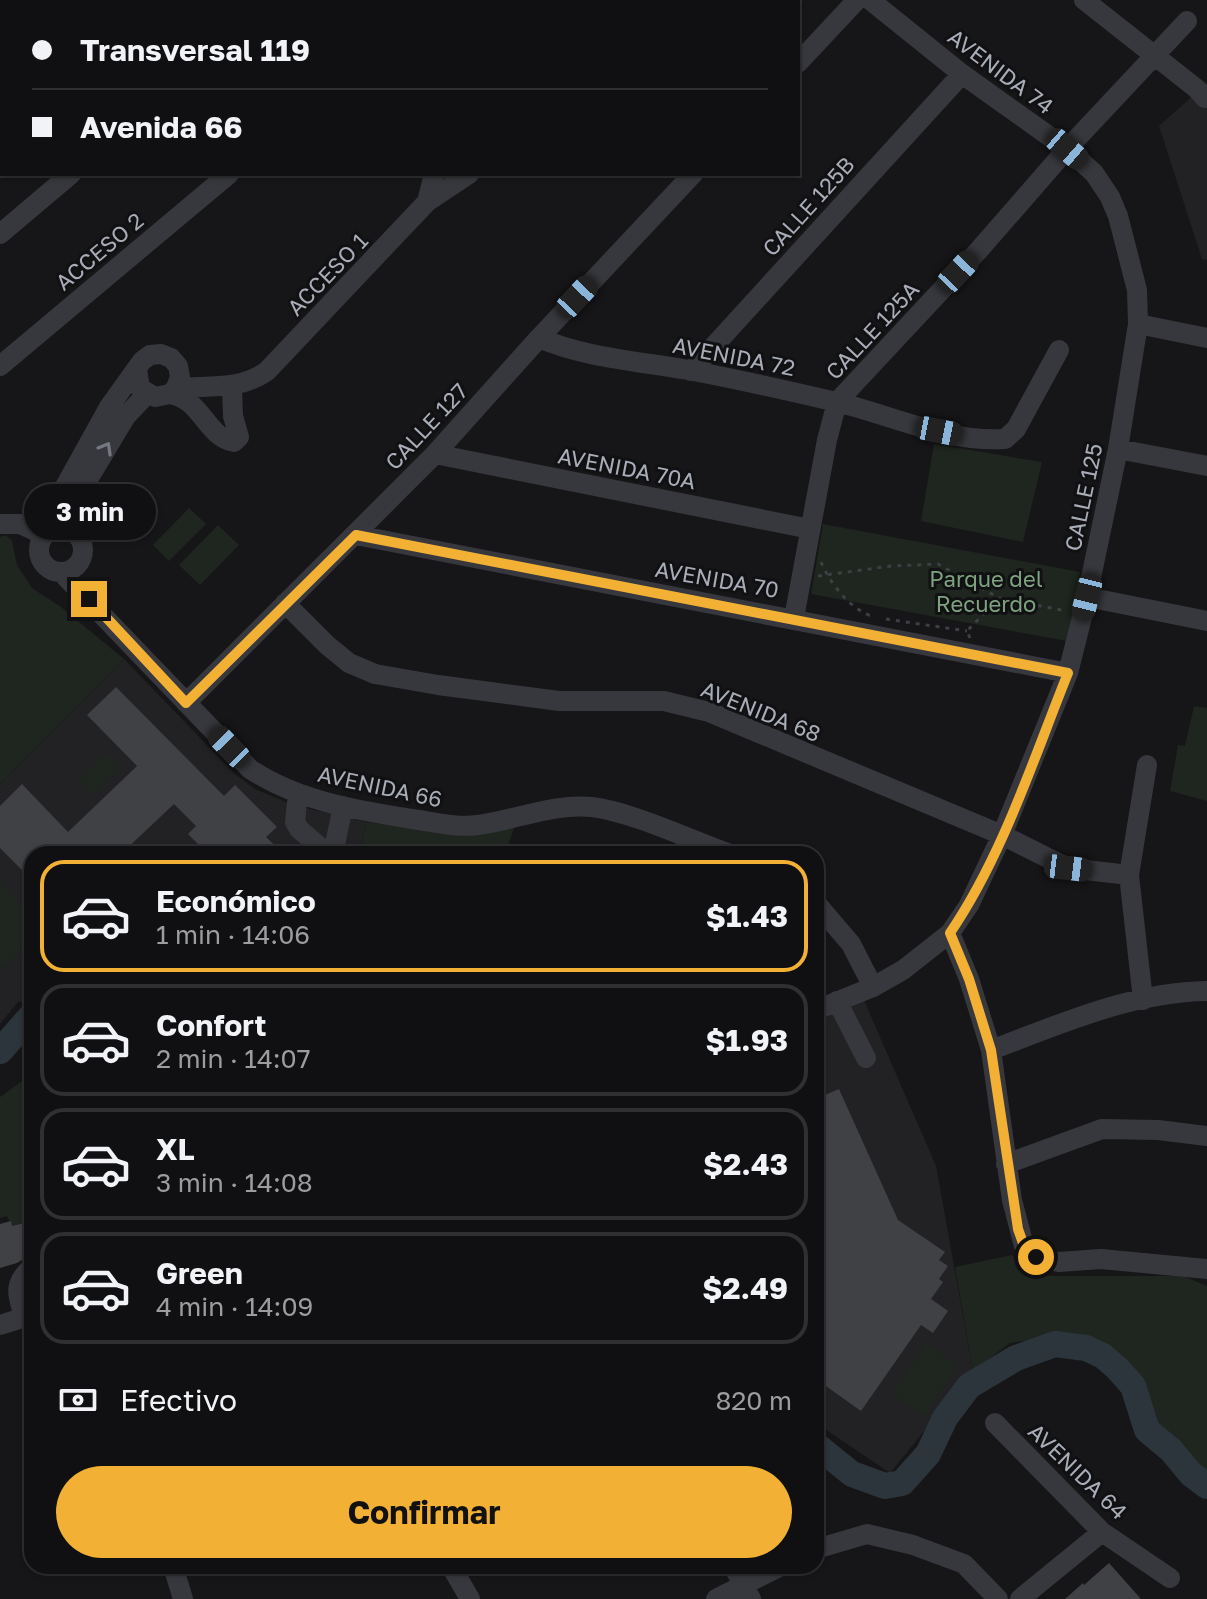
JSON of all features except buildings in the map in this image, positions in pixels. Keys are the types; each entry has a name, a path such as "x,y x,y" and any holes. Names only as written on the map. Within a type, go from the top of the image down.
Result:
{"street":[{"path":"800,61 857,0"},
{"name":"AVENIDA 74","path":"870,0 962,74 1067,149"},
{"path":"1084,0 1205,98"},
{"name":"CALLE 125A","path":"794,618 837,402 1187,21"},
{"name":"CALLE 125B","path":"691,371 962,74"},
{"name":"CALLE 125","path":"824,1007 873,987 903,970 950,933 969,905 1002,835 1068,673 1118,449 1138,324 1137,290 1118,216 1101,182 1067,149"},
{"path":"0,234 69,176"},
{"name":"ACCESO 2","path":"0,366 227,176"},
{"name":"ACCESO 1","path":"147,394 155,397 200,386 232,387 267,371 427,202 434,176"},
{"path":"427,202 466,176"},
{"name":"CALLE 127","path":"186,703 435,454 691,176"},
{"path":"1138,324 1207,338"},
{"name":"AVENIDA 72","path":"539,338 567,350 691,371 837,402 914,426 988,440 1005,439 1016,429 1059,350"},
{"path":"81,561 76,567 62,573 48,569 39,557 40,542 50,532 58,499 109,407 142,361 150,355 161,354 171,358 200,386"},
{"path":"178,366 180,377 173,391 189,400 222,438 234,442 239,437 233,416 232,387"},
{"path":"89,599 81,561 83,549 72,516 75,501 126,416 147,394 137,380 137,370"},
{"path":"1118,449 1207,466"},
{"name":"AVENIDA 70A","path":"435,454 808,537"},
{"path":"0,524 20,524 50,532 70,530 79,538"},
{"name":"AVENIDA 70","path":"356,535 1068,673"},
{"name":"AVENIDA 66","path":"62,573 250,769 298,793 349,807 455,826 478,825 562,807 590,807 612,811 708,846"},
{"name":"AVENIDA 68","path":"285,603 349,663 375,674 559,701 664,701 709,712 1002,835 1068,868 1129,875"},
{"path":"1085,605 1207,621"},
{"path":"1143,1000 1129,875 1147,765"},
{"path":"298,793 295,822 320,846"},
{"path":"333,846 349,807"},
{"path":"345,846 349,807"},
{"path":"824,912 851,944 873,987"},
{"path":"950,933 969,979 991,1050 1006,1164 1024,1246 1036,1257 1059,1262 1101,1259 1207,1269"},
{"path":"991,1050 1089,1014 1182,991 1207,991"},
{"path":"837,1001 866,1058"},
{"path":"1006,1164 1102,1129 1158,1130 1207,1136"},
{"path":"24,1276 18,1283 24,1306"},
{"path":"0,1325 24,1317"},
{"name":"AVENIDA 64","path":"995,1423 1102,1532 1170,1578"},
{"path":"1020,1599 1102,1532"},
{"path":"824,1547 867,1534 913,1545 964,1564 998,1599"},
{"path":"175,1574 183,1599"},
{"path":"456,1574 470,1599"},
{"path":"716,1599 763,1574"}],"path":[{"path":"808,537 825,575 858,611 967,631"},
{"path":"814,577 891,566 938,564 999,598 1085,605"},
{"path":"967,631 999,598"},
{"path":"967,631 975,654"}],"shaded area":[{"path":"1207,83 1207,260 1202,259 1159,126"},
{"path":"124,659 235,774 255,789 293,805 366,822 362,846 24,846 24,1002 18,1002 0,1024 0,784"},
{"path":"863,998 936,1166 973,1371 890,1473 824,1428 824,1016"}],"green space":[{"path":"934,444 1042,462 1023,542 921,521"},
{"path":"189,508 206,524 169,561 153,545"},
{"name":"Parque del Recuerdo","path":"823,524 1080,572 1067,641 811,594"},
{"path":"218,525 239,545 200,585 179,565"},
{"path":"6,535 12,541 17,565 32,588 61,607 124,659 0,784 0,537"},
{"path":"1194,706 1207,708 1207,801 1170,791 1178,745 1185,746"},
{"path":"106,754 120,768 93,795 79,781"},
{"path":"366,822 431,831 515,825 508,846 362,846"},
{"path":"0,882 24,907 24,948 0,971"},
{"path":"24,1080 24,1223 12,1226 7,1216 0,1218 0,1097"},
{"path":"1012,1255 1025,1269 1043,1276 1183,1276 1207,1286 1207,1471 1158,1422 1148,1393 1131,1365 1102,1345 1051,1337 1010,1343 973,1371 955,1267"},
{"path":"927,1343 959,1366 924,1416 892,1393"}],"waterway":[{"path":"0,1051 24,1024"},
{"path":"824,1451 852,1474 885,1486 902,1483 928,1454 945,1418 969,1386 1016,1358 1055,1344 1086,1348 1103,1356 1117,1368 1133,1386 1147,1430 1207,1486"}],"route":[{"path":"89,599 186,703 356,535 1068,673 1002,835 969,905 950,933 969,979 991,1050 1018,1229 1024,1246 1036,1257"}]}
